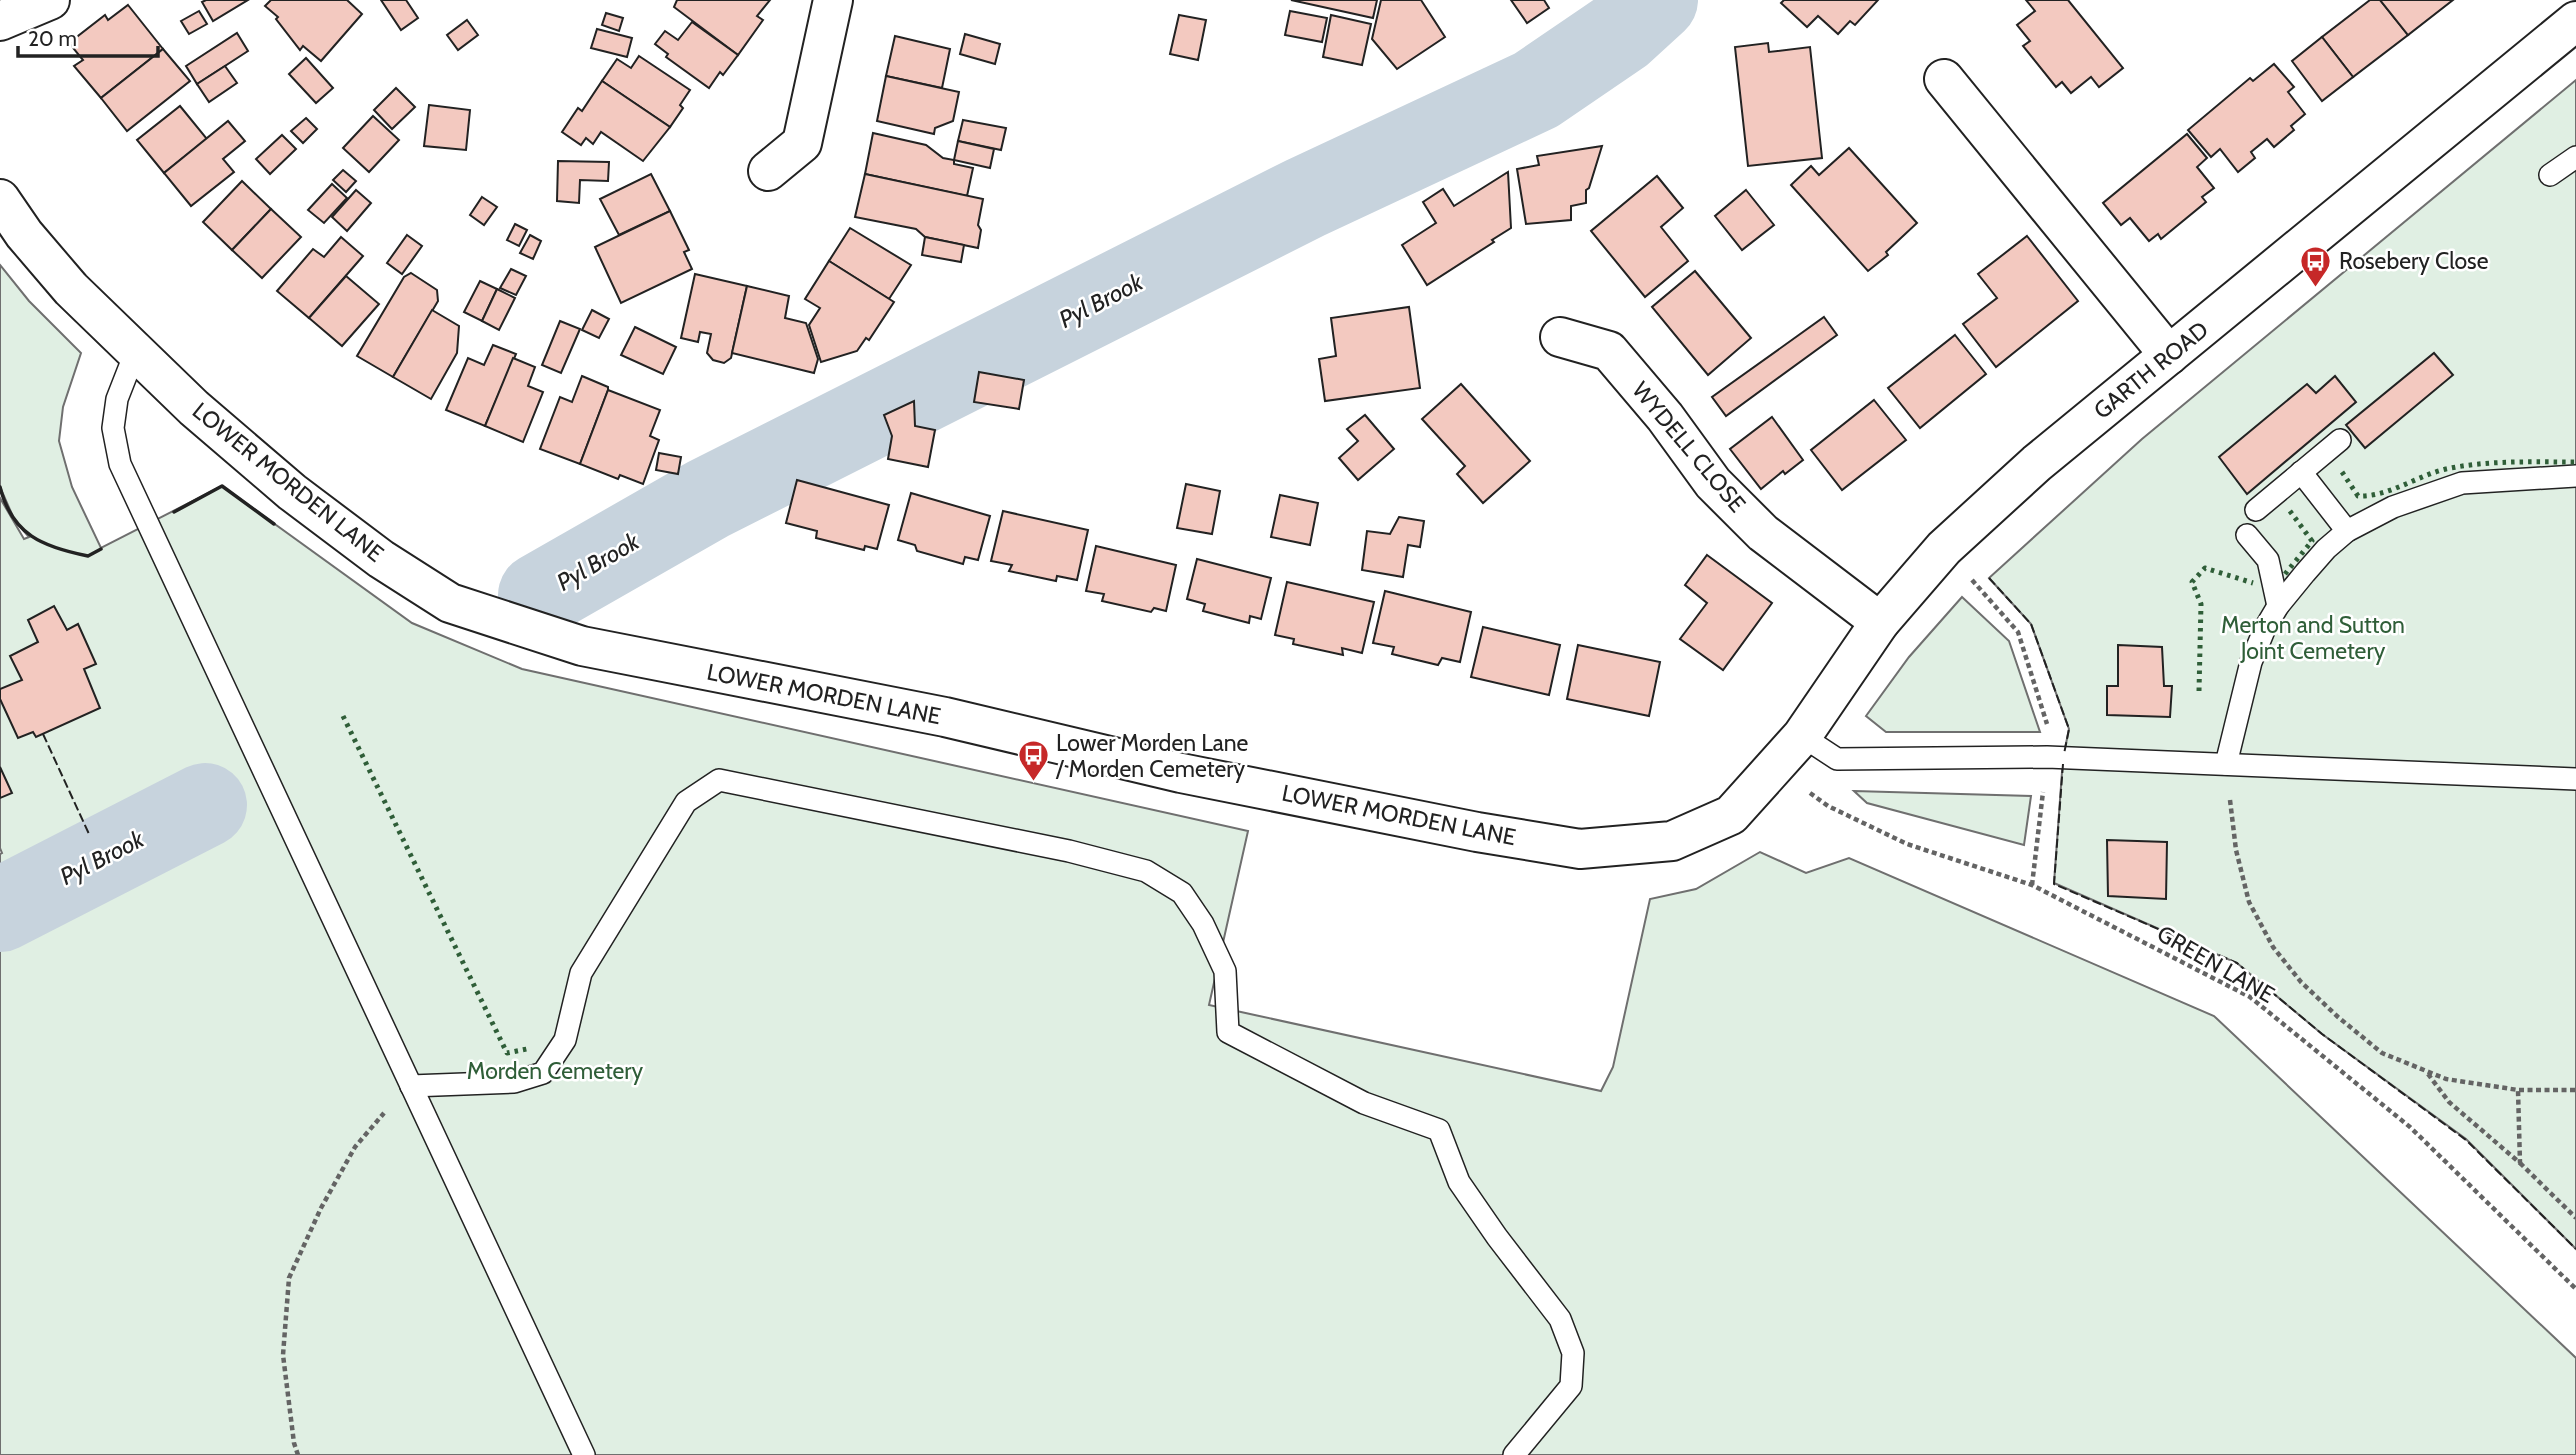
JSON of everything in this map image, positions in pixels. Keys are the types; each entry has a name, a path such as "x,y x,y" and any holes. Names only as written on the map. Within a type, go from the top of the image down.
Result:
{"street":[{"path":"0,21 50,0"},
{"path":"768,171 802,143 832,0"},
{"name":"GARTH ROAD","path":"1776,767 1802,736 1880,622 1944,548 2037,463 2576,21"},
{"path":"1944,79 2169,355"},
{"name":"LOWER MORDEN LANE","path":"0,198 24,234 71,289 135,353 292,492 381,559 450,603 582,646 945,717 1194,775 1477,832 1580,849 1672,841 1731,816 1776,767"},
{"name":"WYDELL CLOSE","path":"1560,337 1609,351 1665,417 1713,483 1755,525 1880,622"}],"lane":[{"path":"2550,175 2576,158"},
{"path":"135,353 115,409 113,428 120,464 584,1455"},
{"path":"2256,510 2340,440"},
{"path":"2301,472 2347,531"},
{"path":"2226,764 2251,662 2278,606 2326,549 2347,531 2393,507 2462,483 2576,476"},
{"path":"2248,535 2268,560 2278,606"},
{"path":"1802,736 1837,759 2047,757 2576,779"},
{"path":"411,1086 513,1082 543,1073 565,1040 581,973 686,802 719,780 1069,851 1146,871 1182,893 1203,924 1225,971 1228,1032 1364,1103 1439,1130 1459,1182 1560,1320 1573,1353 1571,1387 1514,1455"}],"path":[{"path":"1944,548 2018,632 2049,731 2032,885"},
{"path":"2226,764 2236,850 2249,902 2273,947 2301,982 2382,1053 2446,1079 2518,1090 2576,1090"},
{"name":"GREEN LANE","path":"1776,767 1828,806 1908,844 2032,885 2250,997 2410,1127 2576,1289"},
{"path":"2427,1071 2449,1102 2520,1163 2576,1218"},
{"path":"298,1455 294,1443 283,1354 289,1278 321,1209 355,1147 391,1104 411,1086"},
{"path":"2518,1090 2520,1163"}],"green space":[{"name":"Merton and Sutton Joint Cemetery","path":"2576,80 2576,1249 2466,1139 2322,1034 2237,963 2054,883 2063,758 2069,729 2031,624 1989,578 2142,439"},
{"name":"Morden Cemetery","path":"0,265 29,301 81,353 63,407 59,441 72,487 101,548 222,486 412,623 522,669 1248,831 1209,1005 1601,1091 1613,1067 1650,899 1696,889 1760,852 1806,873 1849,858 2214,1016 2576,1358 2576,1455 0,1455 0,498 24,539 29,537 15,521 0,487"},
{"path":"1962,597 2009,641 2040,732 1886,732 1866,716 1909,657"},
{"path":"1854,791 2031,796 2024,845 1867,803"}],"building":[{"path":"248,0 213,21 202,2"},
{"path":"271,0 347,0 362,14 321,61 303,46 300,50 276,19 278,17 265,6"},
{"path":"381,0 406,0 418,18 401,30"},
{"path":"677,0 770,0 757,16 763,20 738,55 674,7"},
{"path":"1291,0 1377,0 1373,18"},
{"path":"1381,0 1421,0 1445,37 1397,69 1372,39"},
{"path":"1511,0 1544,0 1549,8 1527,23"},
{"path":"1784,0 1878,0 1855,25 1850,21 1838,34 1818,16 1807,27 1781,3"},
{"path":"2026,0 2068,0 2123,68 2099,87 2091,77 2071,93 2062,82 2056,87 2023,46 2030,41 2017,25 2035,11"},
{"path":"2370,0 2380,0 2408,35 2353,77 2322,37"},
{"path":"2380,0 2453,0 2408,35"},
{"path":"128,5 163,49 101,98 74,66 83,60 69,43 105,15 108,20"},
{"path":"199,11 207,24 189,34 181,21"},
{"path":"1290,11 1327,18 1322,42 1285,35"},
{"path":"606,13 623,18 619,31 602,25"},
{"path":"1179,15 1206,20 1198,60 1170,54"},
{"path":"1331,15 1371,24 1362,65 1323,57"},
{"path":"467,20 478,35 458,50 447,35"},
{"path":"692,22 738,55 723,75 720,72 709,88 666,57 668,54 655,44 665,31 678,40"},
{"path":"597,29 632,38 627,57 591,48"},
{"path":"237,33 248,51 197,84 186,66"},
{"path":"965,34 1000,44 995,64 960,54"},
{"path":"895,36 950,49 942,88 886,76"},
{"path":"2322,37 2353,77 2322,101 2292,61"},
{"path":"1768,43 1769,52 1810,47 1822,158 1748,166 1735,47"},
{"path":"163,49 190,81 127,131 101,98"},
{"path":"639,56 690,90 680,105 683,108 670,127 602,81 617,59 631,68"},
{"path":"306,58 333,88 316,103 289,74"},
{"path":"2274,64 2294,87 2288,92 2305,114 2291,126 2294,130 2274,147 2267,139 2251,152 2255,158 2238,172 2220,149 2211,157 2188,130 2250,78 2253,81"},
{"path":"225,66 237,83 209,102 197,84"},
{"path":"886,76 959,92 953,121 935,128 934,134 877,121"},
{"path":"602,81 670,127 643,161 601,132 593,144 586,138 581,145 562,132 578,108 582,111"},
{"path":"396,88 415,107 392,129 374,110"},
{"path":"429,105 470,110 466,150 424,146"},
{"path":"180,106 207,139 164,173 137,140"},
{"path":"373,116 399,140 369,172 343,148"},
{"path":"306,118 317,129 303,143 291,131"},
{"path":"963,120 1006,128 1001,150 958,141"},
{"path":"228,121 245,141 223,159 234,172 191,206 164,173"},
{"path":"873,133 926,145 943,158 954,160 954,164 973,168 967,196 865,174"},
{"path":"2187,134 2207,158 2197,167 2214,188 2202,197 2206,202 2161,239 2158,234 2149,241 2130,218 2121,225 2103,203"},
{"path":"282,135 296,149 270,174 256,159"},
{"path":"958,141 994,149 990,168 954,160"},
{"path":"1602,146 1589,188 1586,190 1586,203 1571,206 1571,220 1526,224 1517,169 1539,165 1537,156"},
{"path":"1849,148 1917,223 1886,252 1888,255 1868,271 1791,185 1811,166 1819,175"},
{"path":"558,161 609,162 608,181 580,180 579,203 557,201"},
{"path":"343,170 356,181 346,192 333,180"},
{"path":"1508,172 1511,228 1427,285 1402,245 1436,223 1423,202 1443,189 1454,206"},
{"path":"651,174 670,211 619,235 600,199"},
{"path":"865,174 983,199 978,225 981,230 978,248 925,237 916,229 855,217"},
{"path":"1657,176 1683,208 1661,227 1688,261 1645,297 1591,231"},
{"path":"242,181 271,209 232,250 203,222"},
{"path":"332,184 347,198 324,223 308,210"},
{"path":"356,190 371,203 347,231 332,217"},
{"path":"1746,190 1774,225 1742,250 1715,216"},
{"path":"482,197 497,207 484,225 470,215"},
{"path":"271,209 301,237 262,278 232,250"},
{"path":"670,211 689,250 684,252 692,269 621,303 595,247"},
{"path":"515,224 527,230 519,246 507,240"},
{"path":"850,228 911,265 889,299 829,261"},
{"path":"407,235 422,246 402,274 387,263"},
{"path":"530,235 541,241 533,259 520,253"},
{"path":"2027,236 2078,301 1996,367 1963,324 1997,298 1978,274"},
{"path":"341,237 363,256 309,318 277,291 313,249 324,257"},
{"path":"925,237 964,245 961,262 922,255"},
{"path":"829,261 894,302 869,340 866,338 857,351 821,362 809,325 820,308 805,299"},
{"path":"511,269 526,276 516,295 500,288"},
{"path":"1695,271 1751,338 1708,375 1652,307"},
{"path":"411,273 437,290 438,301 393,377 357,356 404,277"},
{"path":"695,274 747,286 731,358 724,363 713,360 707,353 711,334 700,332 698,342 681,338"},
{"path":"346,276 379,304 342,346 309,318"},
{"path":"480,281 497,289 482,321 464,312"},
{"path":"747,286 789,296 785,318 806,323 818,359 814,373 732,353"},
{"path":"497,289 515,298 499,330 482,321"},
{"path":"1409,307 1420,388 1325,401 1319,359 1336,356 1331,318"},
{"path":"432,310 459,326 457,353 431,399 393,377"},
{"path":"592,310 609,319 599,338 582,330"},
{"path":"1824,317 1837,335 1726,416 1712,397"},
{"path":"560,321 580,329 561,373 542,365"},
{"path":"635,327 676,347 663,374 621,355"},
{"path":"1955,335 1986,374 1920,428 1888,388"},
{"path":"493,345 516,354 485,426 446,410 468,358 484,365"},
{"path":"2434,353 2453,375 2365,448 2346,425"},
{"path":"513,358 535,367 528,386 543,392 523,442 485,426"},
{"path":"979,372 1024,380 1019,409 974,402"},
{"path":"582,376 608,387 608,390 580,464 540,449 560,397 572,402"},
{"path":"2335,376 2356,402 2247,494 2219,457 2307,384 2316,393"},
{"path":"1461,384 1530,461 1483,503 1457,474 1465,466 1422,419"},
{"path":"608,390 660,410 650,436 659,440 643,484 620,475 618,479 580,464"},
{"path":"1874,400 1906,440 1842,490 1811,450"},
{"path":"914,401 915,426 935,430 928,467 888,459 892,436 884,415"},
{"path":"1365,415 1394,449 1358,480 1339,458 1358,441 1347,429"},
{"path":"1772,417 1803,460 1785,474 1783,471 1761,489 1730,449"},
{"path":"659,453 681,457 678,474 656,470"},
{"path":"797,480 889,505 877,549 865,546 864,550 816,538 817,531 786,523"},
{"path":"1186,484 1220,491 1212,534 1177,528"},
{"path":"911,493 990,516 978,560 965,557 963,564 917,551 915,545 898,540"},
{"path":"1280,495 1318,503 1310,545 1271,537"},
{"path":"1003,511 1088,530 1077,580 1057,576 1056,581 1009,571 1012,565 991,561"},
{"path":"1399,517 1424,521 1420,547 1408,545 1403,577 1362,570 1367,531 1390,534"},
{"path":"1096,546 1176,565 1166,611 1154,608 1151,612 1102,601 1104,594 1086,591"},
{"path":"1707,555 1772,603 1723,670 1680,639 1707,603 1685,585"},
{"path":"1197,559 1271,578 1261,619 1250,616 1249,623 1203,611 1205,604 1187,599"},
{"path":"1287,582 1374,602 1362,653 1342,648 1343,655 1293,644 1294,639 1275,635"},
{"path":"1385,591 1471,612 1460,662 1442,658 1438,665 1392,654 1394,647 1373,643"},
{"path":"54,606 67,630 78,624 96,664 84,669 100,708 36,737 33,732 18,738 0,699 0,689 22,680 10,656 38,642 28,620"},
{"path":"1483,627 1560,645 1549,695 1471,677"},
{"path":"1578,645 1660,662 1649,716 1567,699"},
{"path":"2118,645 2162,647 2164,686 2172,686 2170,717 2107,715 2107,686 2118,686"},
{"path":"0,767 12,793 0,798"},
{"path":"2107,840 2167,842 2166,899 2108,896"}],"waterway":[{"name":"Pyl Brook","path":"540,595 708,499 1305,198 1536,90 1621,32 1656,0"},
{"name":"Pyl Brook","path":"0,910 205,805"}],"hedge":[{"path":"2342,472 2358,496 2392,490 2435,472 2462,466 2511,462 2576,462"},
{"path":"2285,574 2312,541 2287,507"},
{"path":"2199,691 2201,604 2192,582 2205,568 2253,583"},
{"path":"343,716 507,1053 527,1049"}],"fence":[{"path":"1989,578 2031,624 2069,729 2064,754"},
{"path":"43,734 89,834"},
{"path":"2063,764 2054,884 2237,963 2322,1034 2466,1140 2576,1249"}],"wall":[{"path":"174,512 222,486 274,524"},
{"path":"0,487 12,517 32,536 57,548 88,556 101,549"}],"place":[{"name":"Rosebery Close","path":"2316,288"},
{"name":"Lower Morden Lane / Morden Cemetery","path":"1033,783"}]}
